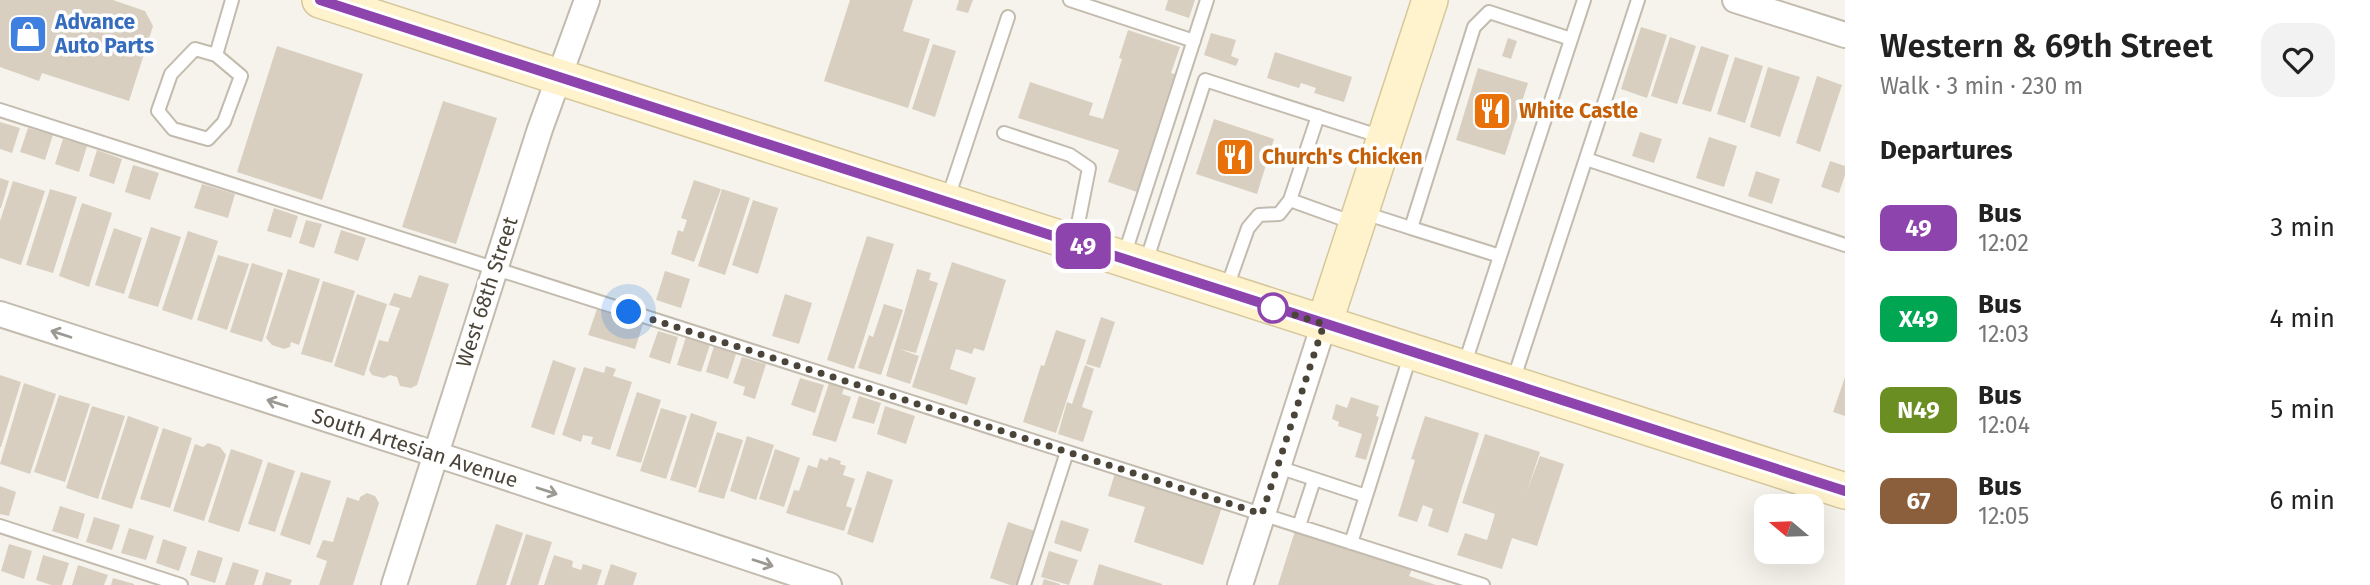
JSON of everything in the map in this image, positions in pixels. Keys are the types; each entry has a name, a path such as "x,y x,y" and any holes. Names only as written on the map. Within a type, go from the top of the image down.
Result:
{"main road":[{"path":"320,0 1845,491"},
{"path":"1324,324 1430,0"}],"street":[{"name":"West 68th Street","path":"394,585 540,129 587,0"},
{"path":"1735,0 1845,35"},
{"name":"South Artesian Avenue","path":"0,314 436,454 829,585"},
{"path":"1240,585 1324,324"}],"lane":[{"path":"216,55 232,0"},
{"path":"1070,0 1194,41"},
{"path":"1134,262 1207,0"},
{"path":"1463,369 1584,0"},
{"path":"1512,385 1638,0"},
{"path":"1411,228 1474,27 1489,12 1571,39"},
{"path":"947,202 1008,17"},
{"path":"195,49 216,55 241,76 224,122 208,139 173,129 158,111 171,74 195,49"},
{"path":"1134,262 1205,80 1385,138"},
{"path":"0,110 1299,526 1447,580 1483,585"},
{"path":"1225,292 1248,228 1259,215 1279,214 1290,200 1318,116"},
{"path":"1004,133 1070,155 1089,168 1074,243"},
{"path":"1586,159 1845,245"},
{"path":"1290,200 1411,228 1500,256"},
{"path":"1351,543 1411,352"},
{"path":"1024,585 1067,452"},
{"path":"1278,467 1366,496"},
{"path":"1299,526 1314,480"},
{"path":"0,526 181,585"}],"building":[{"path":"0,0 113,0 145,11 153,26 129,101 42,73 39,81 0,67"},
{"path":"850,0 913,0 903,31 930,39 908,108 824,81"},
{"path":"959,0 973,0 968,13 956,10"},
{"path":"1168,0 1195,0 1189,18 1165,10"},
{"path":"1641,27 1667,35 1647,98 1621,89"},
{"path":"1128,30 1180,47 1171,73 1175,74 1137,192 1108,182 1119,150 1018,118 1030,82 1093,103 1089,115 1103,119"},
{"path":"1211,33 1236,40 1231,56 1239,59 1236,66 1204,55"},
{"path":"1670,37 1696,46 1677,104 1651,96"},
{"path":"1508,38 1517,41 1511,59 1502,56"},
{"path":"933,44 956,51 935,117 912,109"},
{"path":"277,46 363,74 322,200 237,172"},
{"path":"1701,46 1729,55 1711,112 1682,104"},
{"path":"1275,52 1352,77 1344,102 1314,93 1316,88 1301,83 1299,88 1267,78"},
{"path":"1735,57 1763,66 1745,123 1717,114"},
{"path":"1768,67 1800,77 1780,137 1750,127"},
{"name":"White Castle","path":"1478,68 1528,83 1505,155 1456,140"},
{"path":"1817,76 1842,85 1820,152 1796,143"},
{"path":"443,101 497,118 456,244 402,227"},
{"name":"Church's Chicken","path":"1214,119 1274,139 1257,194 1196,174"},
{"path":"0,122 20,128 12,153 0,149"},
{"path":"28,128 53,135 45,160 20,152"},
{"path":"1640,132 1662,139 1654,163 1632,156"},
{"path":"1709,137 1737,146 1724,187 1696,178"},
{"path":"63,139 87,146 79,172 55,164"},
{"path":"97,150 122,159 114,184 89,176"},
{"path":"1830,161 1845,166 1839,193 1821,187"},
{"path":"133,165 159,173 150,200 125,192"},
{"path":"1756,171 1780,179 1772,204 1748,196"},
{"path":"0,178 9,181 1,208 0,208"},
{"path":"694,180 721,189 694,262 671,254 678,230 683,232 687,220 681,218"},
{"path":"13,181 45,191 21,265 0,258 0,221"},
{"path":"202,184 235,194 228,218 194,208"},
{"path":"50,189 77,197 53,273 26,265"},
{"path":"722,189 750,198 725,275 698,266"},
{"path":"753,200 778,208 758,274 732,265"},
{"path":"82,203 112,213 89,287 59,276"},
{"path":"274,208 298,216 291,238 267,231"},
{"path":"306,220 322,224 314,248 299,243"},
{"path":"151,227 181,237 158,307 128,298"},
{"path":"114,228 142,238 124,294 95,285"},
{"path":"341,230 366,238 358,261 334,253"},
{"path":"188,231 218,241 192,320 162,310"},
{"path":"867,236 894,244 854,369 827,360"},
{"path":"218,255 249,264 227,330 197,320"},
{"path":"952,262 1006,280 984,351 974,348 972,354 956,349 950,369 976,378 967,405 912,387"},
{"path":"252,263 283,273 262,342 230,332"},
{"path":"288,269 320,279 299,345 291,342 290,347 284,349 272,345 266,338"},
{"path":"917,269 931,273 929,280 938,283 916,353 899,349 919,356 910,384 886,376"},
{"path":"665,271 690,279 681,308 656,300"},
{"path":"419,275 449,284 417,385 411,388 400,386 397,377 372,375 369,370 379,340 388,342 400,308 389,305 394,293 411,298"},
{"path":"323,281 355,291 332,363 301,354"},
{"path":"357,294 387,304 364,376 334,366"},
{"path":"785,294 812,303 799,344 772,336"},
{"path":"884,304 903,310 881,375 858,368 869,335 873,337"},
{"path":"597,309 643,324 635,349 588,335"},
{"path":"1101,317 1115,322 1100,368 1086,364"},
{"path":"1056,330 1086,340 1056,433 1023,422 1041,365 1044,366"},
{"path":"658,331 678,337 670,364 649,357"},
{"path":"686,337 710,345 701,372 677,365"},
{"path":"714,346 736,354 728,379 706,372"},
{"path":"742,357 766,364 755,399 743,395 745,387 733,383"},
{"path":"553,360 576,368 554,435 531,427"},
{"path":"1085,365 1094,369 1082,407 1093,411 1083,442 1058,434 1067,402 1072,404"},
{"path":"606,366 616,369 613,376 632,382 610,450 591,444 593,437 583,435 581,442 562,435 584,367 604,373"},
{"path":"0,375 21,382 1,447 0,447"},
{"path":"1845,377 1845,416 1833,412"},
{"path":"800,378 824,385 815,413 791,405"},
{"path":"24,383 56,394 30,474 0,464"},
{"path":"829,383 844,388 842,394 851,397 836,442 812,435"},
{"path":"637,392 661,400 641,463 616,456"},
{"path":"59,395 90,404 65,482 34,472"},
{"path":"859,396 881,403 874,424 852,418"},
{"path":"1351,397 1379,406 1376,416 1379,417 1366,460 1355,457 1362,434 1338,426 1339,422 1332,419 1336,404 1347,408"},
{"path":"92,406 125,416 98,499 66,488"},
{"path":"885,406 915,416 906,444 877,434"},
{"path":"661,408 687,416 666,479 640,471"},
{"path":"691,413 717,422 696,488 670,480"},
{"path":"128,416 159,427 132,509 101,499"},
{"path":"1425,416 1479,433 1448,533 1428,526 1433,509 1423,505 1417,522 1398,516 1415,460 1411,459"},
{"path":"163,428 192,438 170,508 140,499"},
{"path":"717,432 743,440 724,499 698,492"},
{"path":"1485,434 1540,452 1527,491 1540,456 1564,464 1537,546 1512,538 1502,569 1457,555 1465,533 1487,540 1495,514 1462,503"},
{"path":"747,436 774,445 756,500 730,491"},
{"path":"208,443 220,447 226,455 204,521 173,511 195,444 203,447"},
{"path":"231,449 263,460 239,532 208,522"},
{"path":"775,449 800,458 784,507 759,499"},
{"path":"829,457 846,466 843,475 855,479 846,506 852,508 844,531 786,513 794,490 799,491 808,465 817,468 820,458 827,461"},
{"path":"268,462 295,471 275,532 248,524"},
{"path":"867,471 893,480 873,543 847,534"},
{"path":"301,472 331,481 310,545 280,535"},
{"path":"1115,473 1222,507 1203,565 1134,542 1145,507 1108,496"},
{"path":"0,486 16,492 9,516 0,514"},
{"path":"367,493 375,496 379,503 353,585 319,585 327,561 316,557 323,540 333,542 347,497 359,501 360,497"},
{"path":"60,506 85,514 78,539 52,531"},
{"path":"94,517 120,525 112,550 86,542"},
{"path":"1061,520 1089,529 1081,552 1054,543"},
{"path":"1008,522 1035,531 1018,585 990,578"},
{"path":"496,524 523,533 506,585 476,585"},
{"path":"129,528 154,536 146,560 121,553"},
{"path":"1295,531 1412,569 1409,576 1436,585 1278,585"},
{"path":"526,534 552,542 538,585 510,585"},
{"path":"163,539 187,547 179,571 156,563"},
{"path":"9,544 32,551 24,579 1,571"},
{"path":"198,550 223,558 215,583 190,575"},
{"path":"1049,551 1078,560 1069,585 1041,577"},
{"path":"43,555 69,563 62,585 36,580"},
{"path":"554,555 573,561 572,567 581,570 583,564 602,570 597,585 544,585"},
{"path":"233,562 259,570 254,585 225,585"},
{"path":"611,564 637,573 633,585 604,585"},
{"path":"1099,564 1162,584 1162,585 1093,585"},
{"path":"78,565 108,575 104,585 72,585"},
{"path":"266,572 292,580 290,585 262,585"},
{"path":"113,578 134,584 134,585 111,585"},
{"path":"1044,579 1060,584 1060,585 1042,585"}],"bus line":[{"name":"49","path":"320,0 1845,491"}],"place":[{"name":"Advance Auto Parts","path":"28,34"},
{"name":"White Castle","path":"1492,111"},
{"name":"Church's Chicken","path":"1235,157"}],"route":[{"path":"629,312 1262,514 1324,324 1269,307 1273,308"}]}
